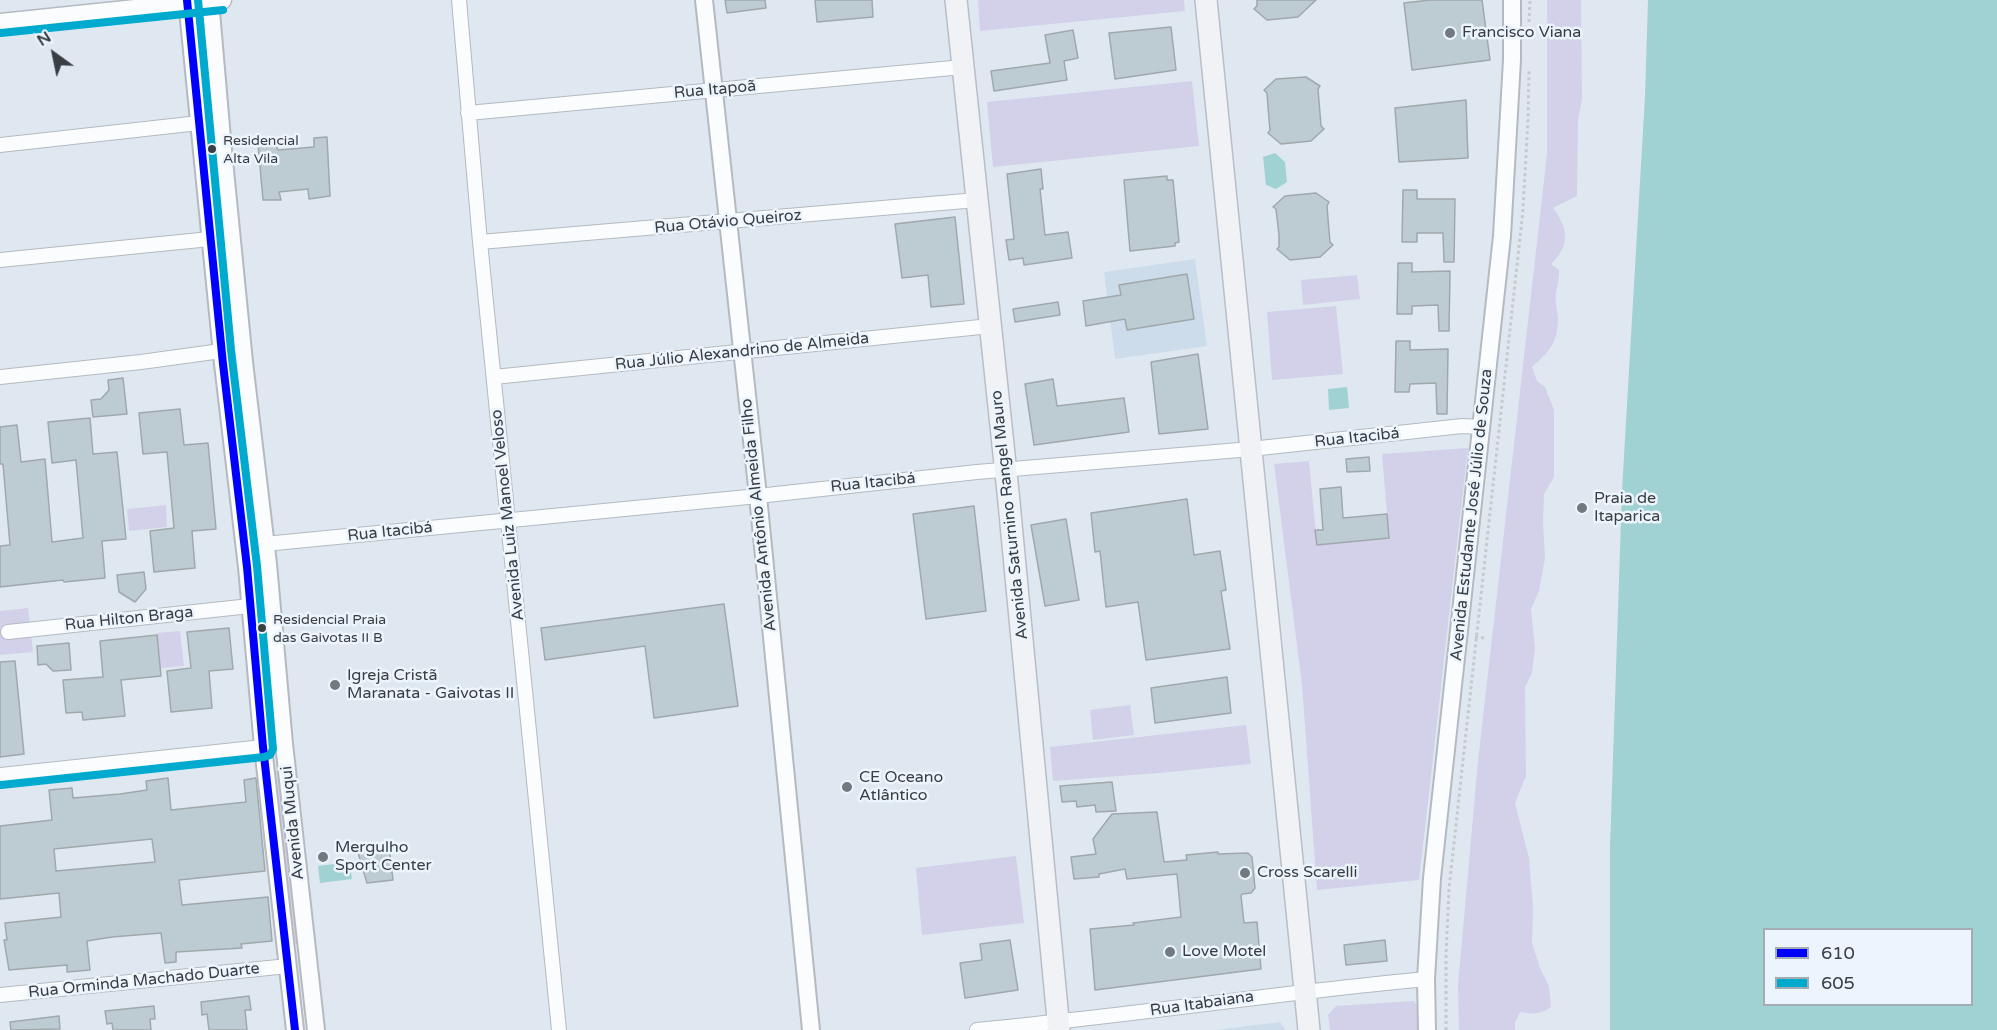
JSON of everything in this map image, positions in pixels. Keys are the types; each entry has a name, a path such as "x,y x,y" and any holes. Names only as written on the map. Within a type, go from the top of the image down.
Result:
{"main road":[{"path":"0,23 214,0"},
{"name":"Avenida Saturnino Rangel Mauro","path":"956,0 1006,470 1059,1026"},
{"path":"1206,0 1309,1030"}],"street":[{"name":"Avenida Muqui","path":"214,0 223,150 242,349 316,1030"},
{"name":"Avenida Luiz Manoel Veloso","path":"459,0 480,243 559,1030"},
{"name":"Avenida Antônio Almeida Filho","path":"704,0 758,496 811,1030"},
{"name":"Avenida Estudante José Júlio de Souza","path":"1428,1030 1426,979 1432,878 1502,236 1512,60 1512,0"},
{"path":"187,2 221,351 295,1030"},
{"name":"Rua Itapoã","path":"468,113 963,67"},
{"path":"0,145 199,123"},
{"name":"Rua Otávio Queiroz","path":"480,243 977,200"},
{"path":"0,260 210,239"},
{"name":"Rua Júlio Alexandrino de Almeida","path":"494,377 990,326"},
{"path":"0,377 242,349"},
{"name":"Rua Itacibá","path":"265,544 1006,470 1251,449 1462,426 1482,427"},
{"path":"244,546 265,544"},
{"name":"Rua Hilton Braga","path":"8,632 250,606"},
{"path":"0,775 284,744"},
{"path":"288,966 309,964"},
{"name":"Rua Orminda Machado Duarte","path":"0,995 288,966"},
{"name":"Rua Itabaiana","path":"977,1030 1059,1026 1304,992 1426,979"}],"path":[{"path":"1445,1000 1446,1030"}],"shaded area":[{"path":"978,0 1184,0 1185,11 980,31"},
{"path":"1547,0 1581,0 1582,100 1578,120 1577,196 1553,208 1562,223 1565,236 1562,250 1551,264 1559,270 1555,340 1544,356 1532,367 1537,381 1545,387 1554,410 1554,477 1544,494 1545,558 1539,591 1531,609 1535,648 1532,673 1525,687 1526,776 1515,803 1529,858 1533,908 1532,943 1549,986 1551,1007 1536,1013 1520,1012 1515,1023 1515,1030 1459,1030 1458,985 1478,761 1547,154"},
{"path":"1648,0 1997,0 1997,1030 1610,1030 1610,847 1622,490 1645,96"},
{"path":"202,19 231,320 226,320 196,20"},
{"path":"1192,81 1199,146 993,167 987,102"},
{"path":"1275,153 1285,162 1287,182 1276,189 1266,185 1263,157"},
{"path":"1195,259 1207,346 1115,359 1104,272"},
{"path":"1357,275 1360,299 1303,305 1301,280"},
{"path":"1336,306 1343,374 1272,380 1267,312"},
{"path":"236,363 255,526 250,527 230,364"},
{"path":"1347,387 1349,408 1329,410 1328,389"},
{"path":"1468,448 1419,880 1317,890 1302,685 1274,464 1309,461 1317,545 1389,538 1382,454"},
{"path":"166,505 167,527 129,531 127,509"},
{"path":"260,565 275,730 270,730 255,566"},
{"path":"28,608 33,652 0,655 0,611"},
{"path":"180,631 184,666 160,668 157,633"},
{"path":"1130,705 1134,735 1093,740 1090,710"},
{"path":"1246,725 1251,764 1053,781 1050,747"},
{"path":"279,770 298,944 293,944 274,771"},
{"path":"1016,856 1024,923 922,935 916,868"},
{"path":"350,862 352,879 320,883 318,866"},
{"path":"1414,1001 1417,1006 1418,1030 1330,1030 1328,1015 1336,1006"},
{"path":"1280,1022 1286,1030 1216,1030 1247,1026"}],"building":[{"path":"725,0 765,0 766,8 727,13"},
{"path":"815,0 872,0 873,17 817,22"},
{"path":"1257,0 1316,0 1298,17 1267,20 1254,9 1257,6"},
{"name":"Francisco Viana","path":"1430,0 1482,0 1490,60 1412,70 1404,3"},
{"path":"1171,27 1176,70 1115,79 1109,33"},
{"path":"1073,30 1078,58 1064,61 1067,80 994,91 991,71 1050,63 1045,35"},
{"path":"1306,77 1320,86 1318,89 1321,126 1324,129 1311,141 1281,144 1268,133 1270,130 1267,93 1264,90 1276,79"},
{"path":"1466,100 1468,158 1399,162 1395,108"},
{"path":"327,137 330,196 309,199 308,189 279,192 281,200 263,200 258,144 275,143 278,150 314,147 314,138"},
{"path":"1041,169 1043,189 1040,189 1045,235 1068,232 1072,258 1024,265 1023,258 1009,260 1006,240 1014,239 1007,174"},
{"path":"1167,176 1167,180 1173,180 1179,242 1175,243 1175,246 1130,251 1124,180"},
{"path":"1403,190 1417,190 1417,199 1455,199 1454,262 1444,262 1443,233 1417,233 1417,242 1402,242"},
{"path":"1316,193 1329,202 1327,206 1330,242 1333,245 1320,257 1290,260 1277,249 1279,235 1276,209 1273,207 1285,196"},
{"path":"955,217 964,304 931,307 928,275 902,278 895,224"},
{"path":"1398,263 1412,263 1412,272 1450,271 1449,331 1439,331 1438,305 1412,306 1412,314 1397,314"},
{"path":"1187,274 1194,319 1127,330 1125,319 1086,326 1083,301 1121,295 1119,285"},
{"path":"1058,302 1060,315 1015,322 1013,309"},
{"path":"1396,341 1410,341 1410,350 1448,349 1447,414 1437,414 1436,383 1410,384 1409,392 1395,392"},
{"path":"1198,354 1208,429 1159,434 1151,362"},
{"path":"123,378 127,414 93,417 91,400 101,399 109,390 108,380"},
{"path":"1053,379 1057,406 1124,398 1129,432 1034,445 1025,384"},
{"path":"180,409 184,445 208,443 216,529 192,531 195,568 154,572 150,531 174,528 167,452 143,454 139,413"},
{"path":"90,418 93,454 117,452 126,539 102,541 105,578 0,587 0,546 10,545 3,464 0,464 0,427 17,425 21,462 45,459 52,542 83,538 76,460 52,463 48,422"},
{"path":"1369,457 1370,471 1347,472 1346,459"},
{"path":"1341,487 1343,518 1387,514 1389,538 1317,545 1315,530 1323,530 1320,489"},
{"path":"1187,499 1194,555 1220,551 1226,590 1221,591 1230,649 1146,660 1138,602 1106,607 1100,551 1095,552 1091,513"},
{"path":"974,506 986,611 926,619 913,514"},
{"path":"1066,519 1079,600 1045,606 1031,525"},
{"path":"144,572 146,589 135,602 119,592 117,575"},
{"path":"724,604 738,706 654,718 645,646 545,660 541,628"},
{"path":"229,628 233,669 209,671 212,708 171,712 167,671 191,668 187,632"},
{"path":"157,635 161,676 121,680 125,716 83,720 82,712 66,713 63,680 103,677 100,641"},
{"path":"69,643 71,670 53,671 46,664 38,665 37,646"},
{"path":"15,661 24,754 0,757 0,662"},
{"path":"1227,677 1231,713 1155,723 1151,688"},
{"path":"168,778 171,810 246,802 244,780 256,778 265,871 179,880 182,905 268,897 272,941 241,944 242,948 176,952 176,962 165,963 161,933 112,937 87,941 90,970 67,972 67,965 9,970 4,940 7,940 5,923 61,917 59,893 0,899 0,826 52,820 49,790 72,788 73,798 120,794 147,790 146,781","holes":["152,839 155,862 56,871 54,849"]},
{"path":"1112,782 1116,811 1096,812 1095,805 1077,807 1076,801 1062,802 1060,786"},
{"path":"1157,812 1164,862 1187,860 1186,855 1218,852 1218,854 1248,853 1252,857 1255,888 1251,893 1241,896 1244,923 1257,922 1261,969 1095,990 1090,929 1181,917 1177,874 1127,879 1125,869 1099,874 1099,877 1074,879 1071,857 1096,854 1093,839 1112,814"},
{"path":"389,846 393,880 367,883 357,849"},
{"path":"1010,940 1018,990 965,998 960,963 982,960 980,944"},
{"path":"1385,940 1387,961 1346,965 1344,945"},
{"path":"249,996 251,1010 245,1010 247,1030 209,1030 207,1014 202,1015 201,1002"},
{"path":"154,1006 155,1019 150,1019 151,1030 113,1030 112,1023 107,1024 105,1011"},
{"path":"59,1016 60,1029 11,1030 10,1022"}],"transit line":[{"name":"610","path":"187,0 223,364 247,567 263,747 295,1030"},
{"name":"605","path":"1,785 264,757 270,755 273,749 257,566 231,350 198,0"},
{"name":"605","path":"1,33 223,10"}],"place":[{"name":"Francisco Viana","path":"1450,33"},
{"name":"Residencial Alta Vila","path":"212,149"},
{"name":"Praia de Itaparica","path":"1582,508"},
{"name":"Residencial Praia das Gaivotas II B","path":"262,628"},
{"name":"Igreja Cristã Maranata - Gaivotas II","path":"335,685"},
{"name":"CE Oceano Atlântico","path":"847,787"},
{"name":"Mergulho Sport Center","path":"323,857"},
{"name":"Cross Scarelli","path":"1245,873"},
{"name":"Love Motel","path":"1170,952"}]}
